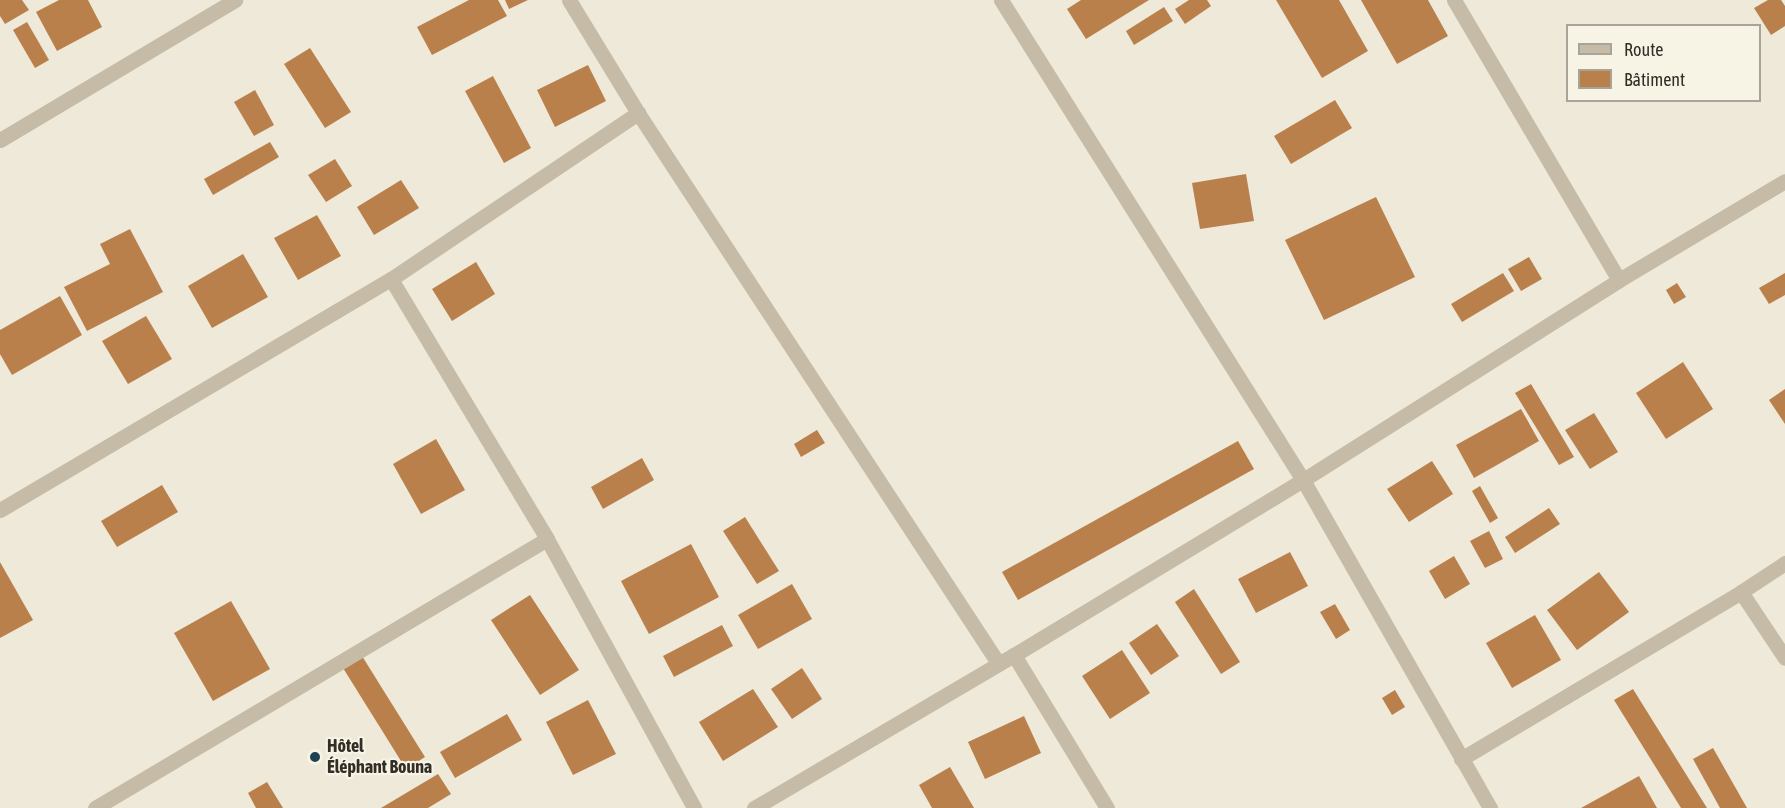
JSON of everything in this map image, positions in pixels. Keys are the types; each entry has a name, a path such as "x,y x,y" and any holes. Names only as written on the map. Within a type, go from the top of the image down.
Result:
{"street":[{"path":"0,140 235,0"},
{"path":"569,0 638,113 998,663"},
{"path":"1001,0 1303,480 1490,808"},
{"path":"1454,0 1619,280"},
{"path":"0,510 391,279 638,113"},
{"path":"754,808 1014,655 1303,480 1619,280 1785,181"},
{"path":"391,279 547,539 694,808"},
{"path":"101,807 547,539"},
{"path":"1461,759 1741,592 1785,563"},
{"path":"1741,592 1785,658"},
{"path":"1014,655 1107,808"}],"building":[{"path":"0,0 22,0 29,10 5,24 0,16"},
{"path":"59,0 88,0 102,27 57,51 36,12"},
{"path":"469,0 498,0 507,16 432,55 417,27"},
{"path":"505,0 528,0 509,9"},
{"path":"1081,0 1149,0 1086,39 1067,9"},
{"path":"1189,0 1207,0 1211,6 1185,24 1175,9"},
{"path":"1276,0 1339,0 1368,51 1322,78"},
{"path":"1361,0 1428,0 1448,36 1397,64"},
{"path":"1768,0 1781,0 1785,6 1785,26 1771,35 1754,8"},
{"path":"1164,7 1173,21 1134,45 1126,31"},
{"path":"27,22 49,60 35,68 13,30"},
{"path":"310,48 351,112 325,128 284,64"},
{"path":"588,65 606,101 555,127 537,90"},
{"path":"493,76 531,148 504,163 465,91"},
{"path":"255,90 274,125 254,136 234,102"},
{"path":"1335,100 1352,128 1291,164 1274,136"},
{"path":"270,142 279,157 213,195 204,179"},
{"path":"335,159 352,186 326,202 308,175"},
{"path":"1246,174 1254,221 1200,229 1192,183"},
{"path":"401,180 419,208 374,235 357,207"},
{"path":"1376,197 1415,277 1324,320 1285,240"},
{"path":"317,215 341,256 298,280 274,238"},
{"path":"130,229 163,292 87,331 64,287 110,264 100,244"},
{"path":"243,254 268,297 212,328 188,286"},
{"path":"1529,257 1542,279 1521,291 1508,269"},
{"path":"476,262 495,294 452,321 432,289"},
{"path":"1503,273 1514,291 1462,322 1451,304"},
{"path":"1785,273 1785,295 1769,304 1759,288"},
{"path":"1677,283 1686,297 1674,304 1666,290"},
{"path":"60,296 82,335 12,375 0,354 0,330"},
{"path":"146,316 172,359 128,384 102,341"},
{"path":"1683,362 1713,409 1666,439 1636,393"},
{"path":"1531,384 1574,457 1559,465 1515,393"},
{"path":"1785,389 1785,424 1769,400"},
{"path":"1521,409 1539,441 1474,478 1456,445"},
{"path":"1594,413 1618,452 1590,469 1565,430"},
{"path":"817,430 825,443 801,457 794,444"},
{"path":"436,439 465,490 421,514 393,464"},
{"path":"1238,441 1254,469 1018,600 1002,572"},
{"path":"642,458 654,480 603,509 591,487"},
{"path":"1432,461 1453,494 1409,522 1387,489"},
{"path":"162,485 178,512 117,547 101,521"},
{"path":"1480,486 1498,518 1490,523 1472,491"},
{"path":"1549,508 1560,524 1515,553 1505,537"},
{"path":"745,517 779,571 757,584 723,531"},
{"path":"1489,531 1503,559 1485,568 1470,541"},
{"path":"691,544 719,597 649,634 621,581"},
{"path":"1290,552 1308,586 1256,613 1238,579"},
{"path":"1454,556 1470,584 1445,599 1429,571"},
{"path":"0,562 33,620 0,638"},
{"path":"1599,572 1629,612 1577,650 1547,610"},
{"path":"792,584 812,619 758,649 738,615"},
{"path":"1194,589 1240,662 1221,674 1175,602"},
{"path":"530,595 579,670 540,695 491,620"},
{"path":"231,601 270,669 213,701 174,633"},
{"path":"1335,604 1350,630 1336,639 1320,612"},
{"path":"1535,615 1561,660 1512,688 1486,643"},
{"path":"1157,624 1179,656 1151,675 1129,643"},
{"path":"722,625 733,646 674,677 663,656"},
{"path":"1122,650 1150,693 1110,719 1082,676"},
{"path":"362,656 425,757 406,769 343,668"},
{"path":"802,668 822,699 792,719 771,689"},
{"path":"753,689 778,727 723,761 699,722"},
{"path":"1633,689 1707,808 1681,808 1614,700"},
{"path":"1395,690 1405,707 1392,715 1382,698"},
{"path":"588,700 616,754 573,775 546,722"},
{"path":"507,714 522,740 455,778 440,752"},
{"path":"1024,716 1041,753 985,779 968,742"},
{"path":"1713,748 1747,808 1720,808 1693,759"},
{"path":"950,767 974,808 932,808 919,785"},
{"path":"438,774 451,794 428,808 381,808"},
{"path":"1639,776 1657,808 1581,808"},
{"path":"267,782 283,808 256,808 248,793"}],"place":[{"name":"Hôtel Éléphant Bouna","path":"315,757"}]}
